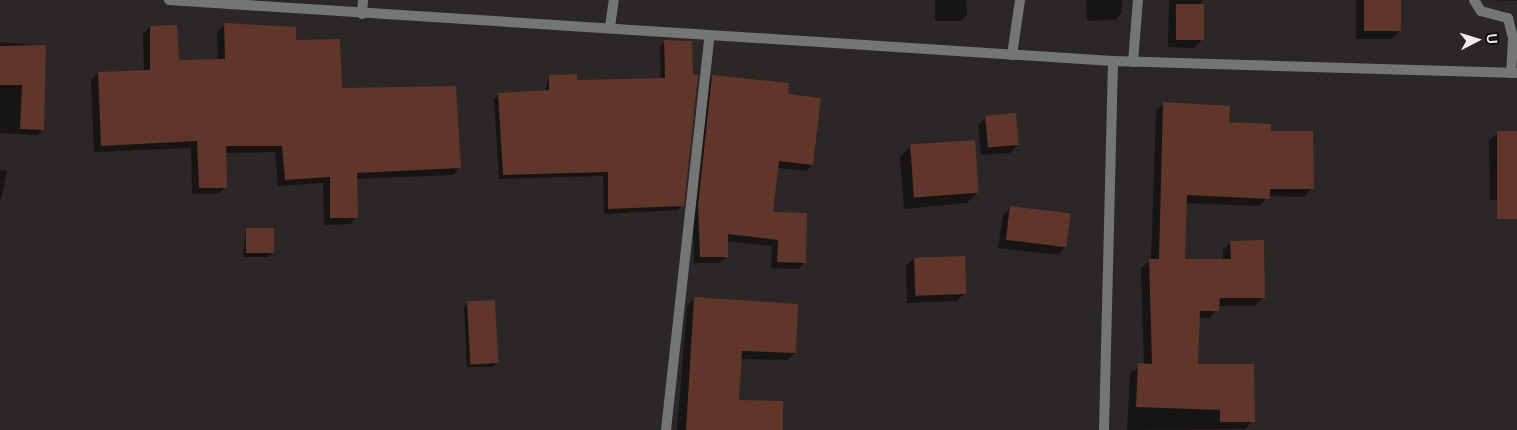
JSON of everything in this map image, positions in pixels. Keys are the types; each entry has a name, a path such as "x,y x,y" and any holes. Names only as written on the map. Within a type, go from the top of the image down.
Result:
{"street":[{"path":"169,0 243,3 362,14 610,27 709,38 1113,61 1514,73 1513,38 1508,18 1481,11 1474,0"},
{"path":"362,14 364,0"},
{"path":"610,27 614,0"},
{"path":"1012,55 1020,0"},
{"path":"1133,62 1138,0"},
{"path":"666,430 709,38"},
{"path":"1104,430 1113,61"}],"building":[{"path":"1364,0 1401,0 1401,31 1364,31"},
{"path":"1176,4 1204,4 1204,40 1176,40"},
{"path":"224,23 296,27 296,40 340,39 342,88 456,86 461,168 357,173 358,218 330,218 330,177 285,180 282,146 226,146 227,188 199,188 197,141 101,146 98,72 150,70 150,26 177,25 179,60 225,59"},
{"path":"664,40 692,41 693,75 698,75 684,206 608,209 608,172 503,175 498,93 549,90 549,75 577,74 577,80 665,78"},
{"path":"46,45 44,130 20,129 22,85 0,85 0,46"},
{"path":"712,75 789,83 788,94 821,98 813,165 779,161 773,212 807,213 806,263 777,262 778,240 728,234 728,257 700,257 698,206"},
{"path":"1163,102 1230,106 1229,122 1271,124 1271,131 1313,131 1314,189 1270,189 1270,199 1187,195 1185,259 1231,259 1230,241 1264,240 1265,298 1220,298 1219,311 1200,311 1198,364 1254,364 1255,422 1220,422 1220,410 1136,407 1138,363 1152,364 1149,259 1159,259"},
{"path":"1016,113 1019,145 988,148 985,116"},
{"path":"1497,131 1517,131 1517,219 1497,219"},
{"path":"975,140 979,193 914,197 910,145"},
{"path":"1010,206 1071,213 1066,247 1006,240"},
{"path":"246,228 274,228 274,253 246,253"},
{"path":"965,256 966,294 915,296 914,258"},
{"path":"694,297 798,304 796,353 742,351 739,400 783,401 783,430 686,430"},
{"path":"495,300 498,363 470,364 467,301"}]}
